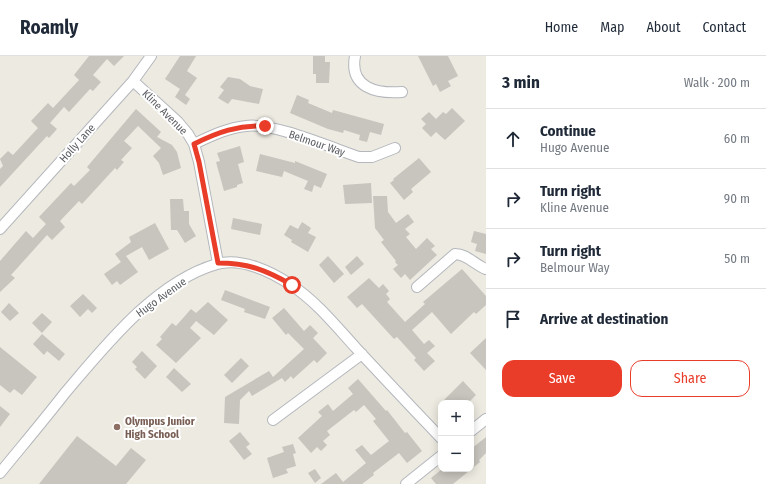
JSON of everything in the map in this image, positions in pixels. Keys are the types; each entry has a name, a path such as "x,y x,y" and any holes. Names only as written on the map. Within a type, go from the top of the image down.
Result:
{"street":[{"name":"Holly Lane","path":"0,228 133,81 151,56"},
{"path":"355,56 354,71 364,84 378,92 402,92"},
{"name":"Kline Avenue","path":"133,81 178,122 194,144 199,162 218,263"},
{"name":"Belmour Way","path":"194,144 216,133 248,125 265,126 358,157 372,157 395,148"},
{"path":"417,287 455,254 464,256 486,269"},
{"name":"Hugo Avenue","path":"0,473 94,359 132,318 179,282 218,263 237,263 254,267 274,274 292,285 321,310 439,436"},
{"path":"273,420 362,354"},
{"path":"474,429 486,419"},
{"path":"406,484 438,458"}],"building":[{"path":"89,56 124,56 114,66 107,59 93,75 101,82 93,91 90,89 69,112 64,107 50,123 57,129 49,138 47,136 0,187 0,169 3,166 0,159 8,151 13,155 38,128 31,121 48,103 53,108 79,80 74,75"},
{"path":"180,56 196,56 187,71 197,78 185,95 190,99 186,105 175,97 180,89 165,79"},
{"path":"313,56 325,56 325,62 330,62 329,83 316,83 316,74 313,74"},
{"path":"418,56 448,56 458,76 448,81 451,86 440,92 436,84 433,86"},
{"path":"228,77 240,79 250,86 263,89 259,104 232,99 228,104 218,98 224,90 220,87"},
{"path":"297,95 309,100 308,103 332,113 333,110 384,124 381,135 370,132 367,142 359,140 360,135 344,130 343,133 328,129 290,113"},
{"path":"452,108 465,121 445,140 436,132 431,137 422,128 426,124 421,119 429,112 436,119 443,112 446,114"},
{"path":"136,109 161,132 157,137 172,145 177,152 181,168 163,175 159,163 153,156 161,148 138,126 124,141 132,148 121,160 124,162 117,170 115,168 82,204 79,201 60,221 65,227 52,240 47,235 11,275 15,278 0,292 0,261 26,231 33,238 46,224 39,217 71,183 74,186 90,170 87,167"},
{"path":"240,146 244,162 238,164 243,183 237,185 237,187 224,191 216,162 220,161 217,153"},
{"path":"260,154 295,163 295,161 327,174 321,188 314,185 312,192 304,189 308,181 284,171 282,177 256,171"},
{"path":"419,158 431,172 411,189 413,192 404,200 390,183"},
{"path":"371,183 372,203 345,204 343,185"},
{"path":"373,196 387,196 388,212 396,223 408,214 414,222 405,229 410,234 406,237 416,249 427,238 435,246 431,249 437,255 410,280 405,274 401,278 393,269 398,265 381,242 384,240 375,228"},
{"path":"170,199 183,199 184,211 189,211 189,224 196,236 185,243 177,230 171,230"},
{"path":"233,218 262,224 260,235 231,229"},
{"path":"302,222 311,228 308,233 316,237 308,252 291,242 292,240 284,235 290,225 298,229"},
{"path":"155,223 169,249 149,260 142,247 126,256 138,272 120,285 117,281 112,285 104,274 121,262 115,254 131,242 129,237"},
{"path":"474,231 486,234 486,254 475,251 477,244 471,242"},
{"path":"328,256 344,274 334,283 319,265"},
{"path":"357,256 364,264 351,275 345,267"},
{"path":"462,269 486,296 486,305 476,314 474,312 451,334 432,312 412,330 424,344 429,340 435,346 427,353 435,361 424,371 414,360 416,358 397,337 394,339 362,304 357,308 347,297 369,278 379,288 383,284 389,291 386,294 390,299 387,302 405,322 425,304 423,302"},
{"path":"225,290 270,307 265,319 244,312 245,309 221,300"},
{"path":"83,294 97,308 92,313 88,309 80,317 70,306"},
{"path":"208,302 228,320 214,335 196,321 190,328 201,338 176,363 156,345 162,339 160,337 172,323 176,326 191,309 196,313"},
{"path":"9,303 19,313 10,321 1,312"},
{"path":"284,308 304,331 310,325 318,333 313,338 327,353 317,363 314,360 293,379 291,376 285,382 282,378 252,396 249,391 240,400 239,424 224,423 225,397 269,371 273,377 304,349 288,333 286,335 272,318"},
{"path":"42,313 52,322 42,333 32,323"},
{"path":"42,334 65,354 59,361 47,351 44,355 33,344"},
{"path":"486,338 486,370 470,353"},
{"path":"0,347 37,377 22,395 14,389 10,393 0,385"},
{"path":"142,351 157,366 145,379 135,369 137,367 132,362"},
{"path":"241,358 249,366 232,383 224,375"},
{"path":"174,368 191,384 182,392 166,377"},
{"path":"358,379 386,411 387,410 405,433 407,432 422,451 407,463 399,453 373,473 374,475 362,484 321,484 336,473 343,482 366,463 355,450 362,445 371,455 389,441 373,421 376,419 364,405 356,412 354,410 327,431 330,435 323,441 327,445 321,451 317,447 311,453 298,438 322,416 318,412 328,404 333,411 353,394 348,388"},
{"path":"463,381 476,395 471,400 444,400"},
{"path":"0,406 10,414 0,427"},
{"path":"240,432 250,444 246,447 252,454 244,460 229,441"},
{"name":"Olympus Junior High School","path":"77,436 116,466 131,448 146,460 126,484 39,484"},
{"path":"486,437 486,453 479,460 480,462 474,467 474,447"},
{"path":"293,444 296,453 293,454 296,466 286,469 288,473 273,478 267,458 284,452 282,447"},
{"path":"315,469 321,478 315,483 308,473"},
{"path":"438,472 468,472 453,484 436,484 431,478"}],"place":[{"name":"Olympus Junior High School","path":"117,427"}],"route":[{"path":"265,126 248,125 232,128 216,133 194,144 199,162 218,263 237,263 254,267 274,274 292,285"}]}
